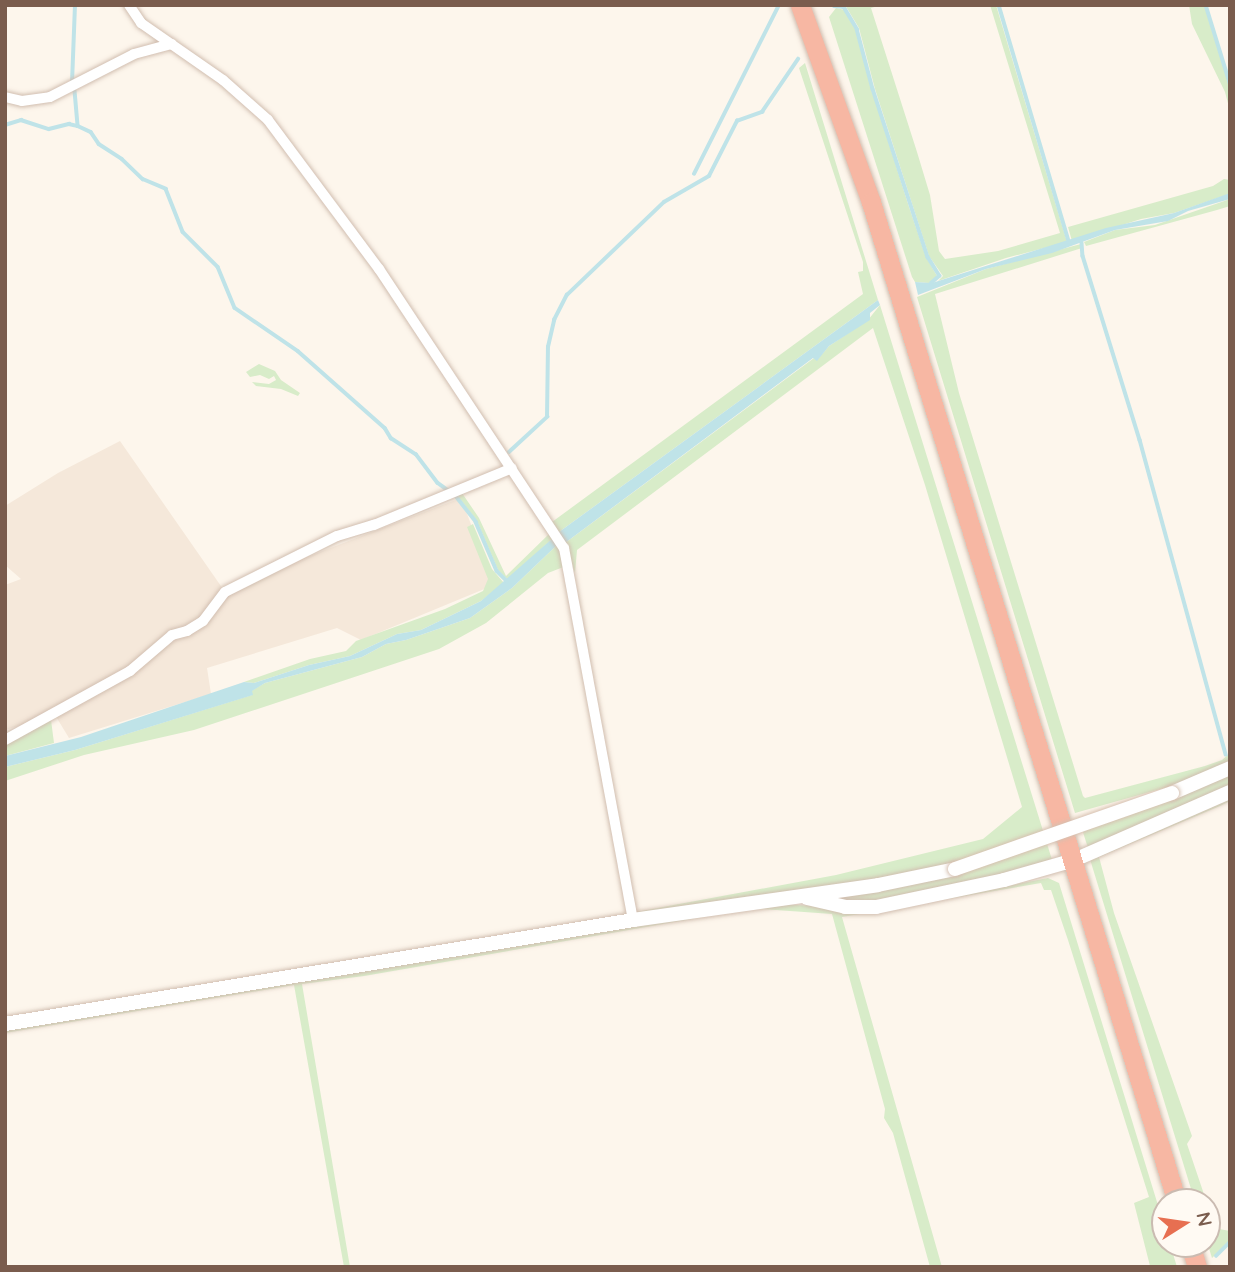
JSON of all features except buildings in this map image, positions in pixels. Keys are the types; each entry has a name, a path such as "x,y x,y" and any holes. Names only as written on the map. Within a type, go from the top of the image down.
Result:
{"highway":[{"path":"800,5 871,202 1173,1188"}],"street":[{"path":"129,5 141,23 223,80 268,120 379,269 564,548 633,920"},
{"path":"5,97 22,101 50,97 134,54 172,44"},
{"path":"5,740 130,671 172,635 187,631 204,621 225,592 337,536 374,525 512,468"},
{"path":"5,1024 633,920 878,885 956,869 1172,793 1230,768"},
{"path":"800,896 845,907 876,907 1004,880 1074,860 1230,792"}],"shaded area":[{"path":"120,441 223,589 461,498 494,585 361,640 337,628 207,668 211,694 69,738 55,715 5,730 5,585 21,579 5,565 5,506 58,473"}],"green space":[{"path":"845,5 882,5 871,8 930,195 939,251 945,259 998,251 1060,233 990,5 996,5 1067,242 1006,258 938,281 943,276 929,256 875,89 859,28"},
{"path":"1189,5 1205,5 1230,84 1230,111 1225,92 1192,24"},
{"path":"836,8 845,10 856,29 909,207 926,257 937,276 929,283 915,282 912,277 829,17"},
{"path":"805,63 878,300 559,532 552,522 863,294 858,272 863,271 863,262 799,68"},
{"path":"1224,179 1230,180 1230,193 1226,195 1174,213 1141,219 1072,241 1068,227 1213,186"},
{"path":"1230,199 1230,206 1217,210 1086,246 1084,242 1115,230 1155,225"},
{"path":"1081,244 1082,248 935,294 959,393 1083,796 1085,798 1205,766 1222,760 1230,753 1230,763 1189,781 1075,813 917,297 986,269"},
{"path":"880,305 1053,863 914,897 849,904 825,899 905,876 737,898 640,915 636,912 836,875 983,839 1022,807 925,485 873,328 577,550 575,573 565,543 814,358 817,360 829,346 868,320"},
{"path":"259,364 275,371 281,380 300,393 298,396 281,389 256,386 252,382 269,384 276,380 274,376 269,379 260,375 250,377 246,372"},
{"path":"462,493 479,518 506,576 549,534 553,538 508,580 498,570 477,521 457,495"},
{"path":"473,524 492,569 504,583 481,601 421,630 397,634 350,656 309,665 254,683 244,682 310,659 346,651 356,641 445,609 483,591 488,579 467,527"},
{"path":"557,545 566,566 548,573 486,623 439,649 194,730 84,755 5,781 5,767 75,750 252,695 251,691 265,683 362,657 386,644 470,618 512,588"},
{"path":"51,720 54,743 5,756 5,743"},
{"path":"1230,774 1230,789 1088,848 1081,826"},
{"path":"1230,796 1230,801 1220,806 1099,857 1114,913 1192,1136 1187,1144 1202,1188 1191,1188 1089,856"},
{"path":"1048,878 1059,883 1153,1188 1151,1258 1174,1258 1177,1267 1150,1266 1134,1203 1149,1197 1051,890 1044,890 1041,883 842,917 942,1267 930,1267 893,1133 884,1118 885,1109 832,914 761,909 738,911 364,976 302,984 350,1267 344,1267 294,985 5,1033 5,1027 778,904 815,906 921,903"},
{"path":"1221,1229 1230,1231 1230,1241 1221,1250"}],"water":[{"path":"1230,193 1230,199 1188,211 1168,221 1115,230 1052,253 986,269 918,295 915,282 932,283 1106,228 1174,213"},
{"path":"878,300 880,305 870,313 870,320 829,346 817,361 813,358 565,543 559,532"},
{"path":"553,538 557,545 512,588 470,618 386,644 362,657 265,683 252,691 253,695 75,750 5,767 5,756 81,737 244,682 254,683 309,665 350,656 397,634 421,630 481,601"}],"waterway":[{"path":"72,83 75,5"},
{"path":"999,5 1069,242"},
{"path":"1206,5 1230,83"},
{"path":"834,6 844,7 857,29 873,89 928,257 940,276 932,283"},
{"path":"694,174 778,7"},
{"path":"509,452 547,417 548,347 554,320 567,295 664,202 709,176 737,121 762,112 798,59"},
{"path":"75,91 78,126"},
{"path":"5,125 21,120 49,129 69,124 78,126 91,132 99,144 122,159 143,179 166,189 183,232 218,267 235,308 298,351 385,428 391,438 416,454 438,483 449,491"},
{"path":"1082,243 1083,256 1140,440 1226,754"},
{"path":"456,496 476,522 497,571 507,581"},
{"path":"1221,1251 1230,1242"}]}
